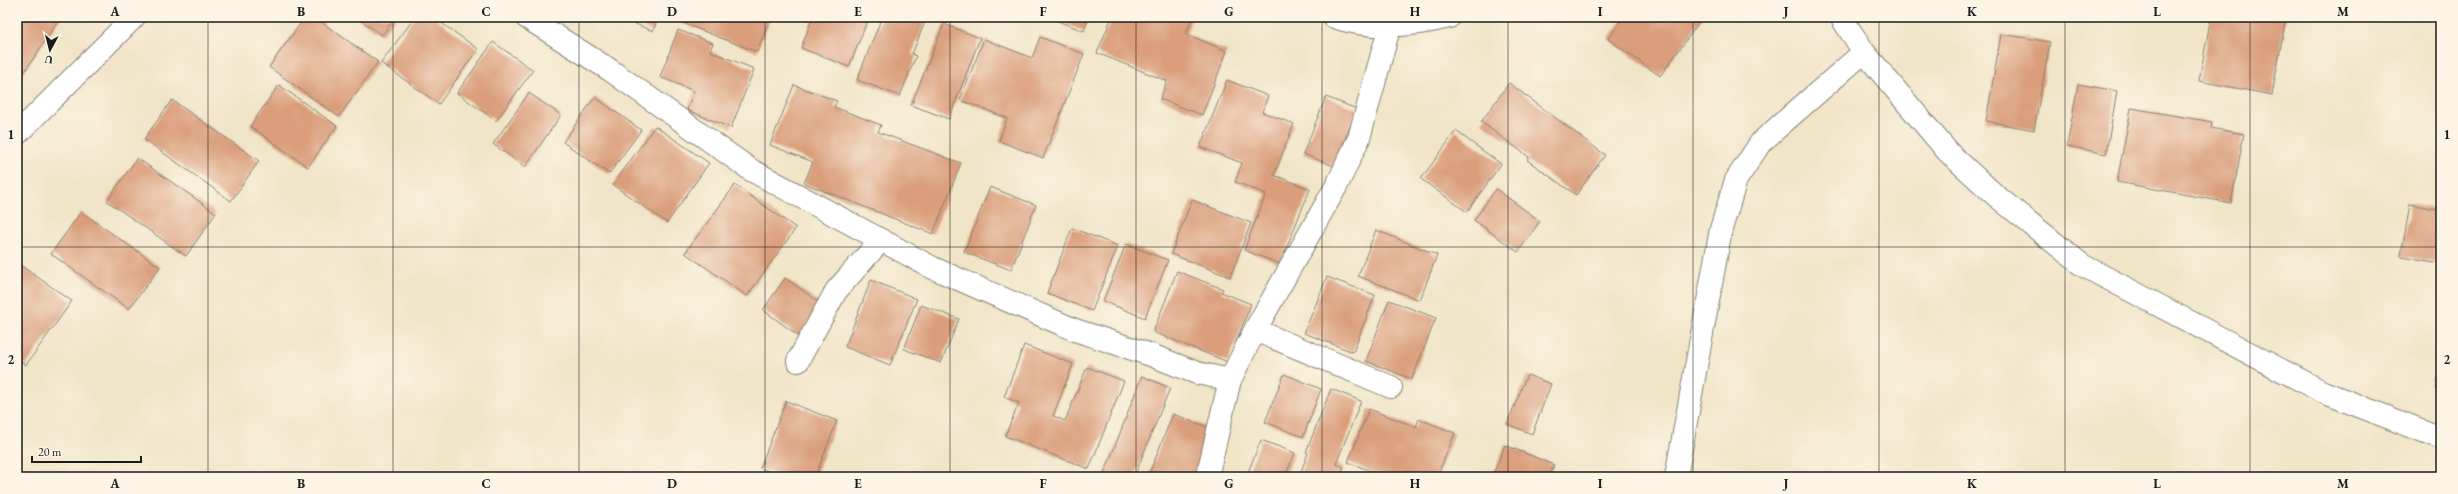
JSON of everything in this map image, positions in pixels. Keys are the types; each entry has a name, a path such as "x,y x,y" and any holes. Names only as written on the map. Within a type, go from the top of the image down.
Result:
{"street":[{"path":"17,134 134,17"},
{"path":"526,17 610,70 751,170 880,241 933,268 1076,330 1151,355 1197,374 1230,380"},
{"path":"1334,17 1349,22 1390,25 1426,23 1449,17"},
{"path":"1841,17 1864,52 1948,152 1995,195 2082,265 2323,392 2441,438"},
{"path":"1207,477 1230,380 1255,330 1338,183 1359,138 1390,25"},
{"path":"1676,477 1721,229 1736,180 1761,142 1864,52"},
{"path":"798,361 836,291 880,241"},
{"path":"1255,330 1391,387"}],"building":[{"path":"17,17 61,17 21,77 17,74"},
{"path":"305,17 314,17 378,62 339,117 269,67"},
{"path":"356,17 396,17 382,35"},
{"path":"415,17 433,17 478,49 439,104 381,63"},
{"path":"618,17 658,17 653,31"},
{"path":"677,17 771,17 757,52 675,20"},
{"path":"813,17 862,17 868,19 849,67 801,48"},
{"path":"882,17 927,17 912,54 916,56 900,96 857,80"},
{"path":"1047,17 1089,17 1084,31"},
{"path":"1112,17 1192,18 1186,34 1227,51 1202,115 1160,99 1167,81 1097,53"},
{"path":"1624,17 1703,17 1660,76 1608,39"},
{"path":"2211,17 2286,17 2272,95 2199,81"},
{"path":"944,24 980,38 949,119 911,105"},
{"path":"678,30 713,43 710,51 754,69 731,128 687,110 694,91 660,77"},
{"path":"2001,34 2050,42 2034,130 1986,121"},
{"path":"1040,37 1084,54 1043,158 999,141 1007,118 960,100 984,39 1032,58"},
{"path":"493,42 533,70 496,121 457,93"},
{"path":"1227,80 1268,96 1262,112 1294,124 1274,175 1310,189 1280,264 1244,250 1266,194 1235,182 1242,163 1200,147"},
{"path":"1509,83 1605,155 1576,195 1527,160 1529,157 1481,122"},
{"path":"2078,84 2117,91 2106,154 2067,146"},
{"path":"279,85 337,126 308,167 250,126"},
{"path":"794,85 837,101 834,107 881,125 878,132 961,163 933,234 804,183 813,162 770,145"},
{"path":"529,93 561,115 525,167 493,144"},
{"path":"595,97 641,130 609,174 563,142"},
{"path":"1326,97 1357,109 1334,166 1303,154"},
{"path":"172,100 259,161 231,201 144,139"},
{"path":"2131,108 2212,122 2211,128 2244,134 2231,203 2117,182"},
{"path":"655,126 709,163 667,223 613,185"},
{"path":"1456,131 1501,164 1467,212 1421,179"},
{"path":"137,158 216,213 186,256 107,201"},
{"path":"735,185 796,228 747,296 685,253"},
{"path":"990,187 1036,205 1011,270 964,252"},
{"path":"1496,189 1540,221 1518,252 1474,220"},
{"path":"1192,200 1251,223 1230,277 1171,254"},
{"path":"2410,204 2441,210 2440,263 2401,256"},
{"path":"81,212 160,267 129,309 51,254"},
{"path":"1072,228 1118,246 1092,311 1047,293"},
{"path":"1376,230 1437,255 1420,300 1358,276"},
{"path":"1126,244 1168,260 1145,318 1103,301"},
{"path":"17,263 72,301 26,365 17,359"},
{"path":"1177,271 1223,289 1221,292 1251,304 1228,362 1153,332"},
{"path":"1327,277 1375,295 1353,352 1304,333"},
{"path":"785,278 822,304 799,336 763,310"},
{"path":"871,280 917,299 890,365 845,347"},
{"path":"1389,300 1436,318 1412,379 1366,361"},
{"path":"921,305 959,319 941,363 904,349"},
{"path":"1024,345 1073,364 1053,416 1065,421 1087,367 1124,381 1089,469 1005,436 1019,403 1004,397"},
{"path":"2441,367 2441,391 2436,390"},
{"path":"1284,374 1321,389 1303,437 1265,422"},
{"path":"1527,375 1551,384 1532,434 1507,424"},
{"path":"1142,376 1170,388 1134,477 1103,477"},
{"path":"1331,389 1361,401 1336,464 1344,467 1340,477 1299,477 1308,453 1306,452"},
{"path":"786,401 837,421 815,477 783,477 760,468"},
{"path":"1369,409 1416,427 1419,419 1455,433 1437,477 1386,477 1348,462"},
{"path":"1173,414 1215,430 1196,477 1144,477 1146,473 1149,474"},
{"path":"1261,440 1295,453 1285,477 1246,477"},
{"path":"1505,445 1554,465 1549,477 1492,477"}]}
